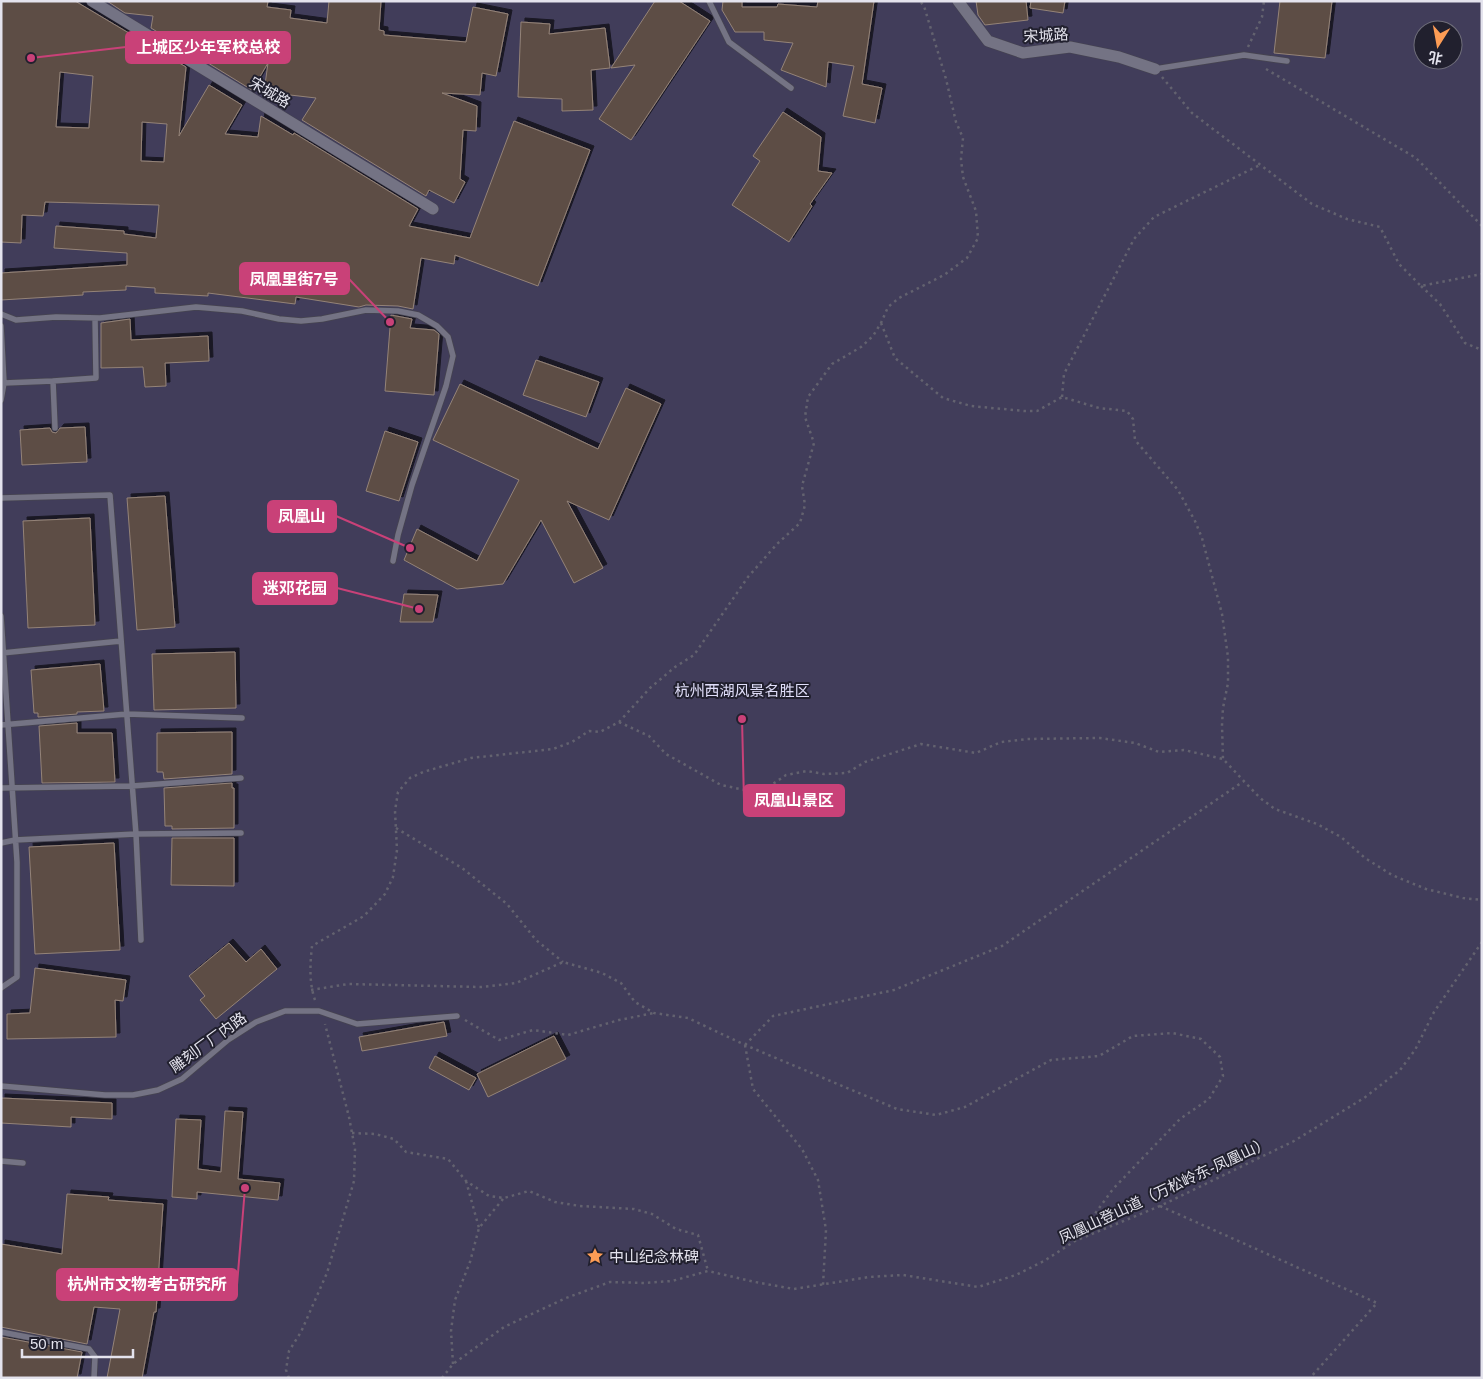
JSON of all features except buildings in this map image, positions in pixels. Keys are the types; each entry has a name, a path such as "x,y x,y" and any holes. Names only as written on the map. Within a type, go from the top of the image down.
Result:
{"street":[{"name":"宋城路","path":"92,1 432,209"},
{"name":"宋城路","path":"958,1 988,41 1023,53 1070,47 1119,57 1155,69"}],"lane":[{"path":"709,1 729,42 791,88"},
{"path":"1155,69 1244,56 1287,62"},
{"path":"1,314 16,320 56,317 94,318 196,307 242,311 279,319 301,321 322,319 366,310 398,311 418,315 437,326 448,337 453,356 446,386 412,485 393,561"},
{"path":"3,382 96,378 94,318"},
{"path":"1,326 3,382 1,400"},
{"path":"53,381 55,428"},
{"path":"1,498 110,495 136,834 141,940"},
{"path":"1,616 5,725 17,862 17,977 1,988"},
{"path":"2,653 122,641"},
{"path":"5,725 127,714 242,718"},
{"path":"1,788 132,786 242,778"},
{"path":"1,843 15,840 136,834 241,833"},
{"name":"雕刻厂厂内路","path":"1,1086 105,1095 133,1095 158,1090 182,1079 228,1040 256,1022 285,1011 319,1011 357,1024 457,1016"},
{"path":"1,1161 23,1163"},
{"path":"1,1332 89,1349 95,1357 94,1378"}],"path":[{"path":"289,1378 286,1370 289,1351 301,1332 327,1273 354,1181 355,1150 352,1133 327,1028 311,990 310,964 312,946 364,916 385,894 393,876 396,850 395,811 398,792 410,778 422,772 472,758 553,749 572,742 589,731 600,732 619,722 650,688 675,667 694,656 748,577 777,544 800,523 805,505 802,486 814,443 805,417 808,397 832,364 861,347 872,336 881,323 888,307 898,298 944,275 967,258 978,238 976,211 963,177 961,159 963,138 956,122 924,6 920,1"},
{"path":"1264,1 1262,17 1244,56 1416,158 1482,226"},
{"path":"1155,69 1192,113 1312,204 1346,219 1380,227 1399,264 1440,304 1465,343 1482,350"},
{"path":"1062,397 1064,374 1134,239 1154,217 1261,164"},
{"path":"1421,286 1482,274"},
{"path":"881,323 895,358 943,398 971,406 1037,411 1062,397 1099,408 1127,411 1133,418 1135,440 1178,490 1195,520 1202,538 1222,614 1227,649 1228,683 1223,708 1222,759"},
{"path":"619,722 649,736 666,754 720,785 745,790 767,788 786,775 807,770 824,774 847,773 874,758 921,744 976,753 1000,742 1027,739 1100,738 1135,743 1159,752 1184,750 1222,759 1260,798 1275,809 1317,824 1341,837 1365,858 1392,875 1426,889 1463,898 1482,900"},
{"path":"745,1045 773,1016 894,990 1002,946 1244,781"},
{"path":"396,827 462,868 507,904 536,940 563,962 602,972 621,984 635,1002 654,1013"},
{"name":"凤凰山登山道（万松岭东-凤凰山）","path":"442,1378 453,1364 504,1327 566,1298 610,1282 644,1283 672,1281 708,1271 794,1289 869,1277 903,1276 978,1287 1016,1275 1044,1261 1075,1241 1160,1206 1294,1141 1364,1098 1400,1070 1415,1050 1434,1012 1482,942"},
{"path":"311,990 348,984 481,987 516,983 563,962"},
{"path":"457,1016 499,1040 533,1030 568,1035 619,1020 654,1013 688,1018 745,1045 897,1109 936,1115 965,1107 1051,1060 1098,1056 1133,1036 1172,1033 1201,1039 1220,1056 1223,1076 1209,1099 1180,1119 1113,1188 1075,1241"},
{"path":"745,1045 753,1088 802,1148 818,1180 826,1230 823,1285"},
{"path":"352,1133 375,1134 394,1139 406,1152 448,1159 466,1181 489,1196 504,1198 529,1191 555,1202 580,1206 634,1209 652,1214 676,1229 698,1235 708,1271"},
{"path":"466,1181 479,1228"},
{"path":"453,1364 451,1331 455,1300 470,1262 479,1228 504,1198"},
{"path":"1160,1206 1378,1303 1310,1378"}],"green space":[{"name":"杭州西湖风景名胜区","path":"1,1 1482,1 1482,1378 1,1378"}],"place":[{"name":"上城区少年军校总校","path":"31,58"},
{"name":"凤凰里街7号","path":"390,322"},
{"name":"凤凰山","path":"410,548"},
{"name":"迷邓花园","path":"419,609"},
{"name":"凤凰山景区","path":"742,719"},
{"name":"杭州市文物考古研究所","path":"245,1188"},
{"name":"中山纪念林碑","path":"595,1256"}]}
